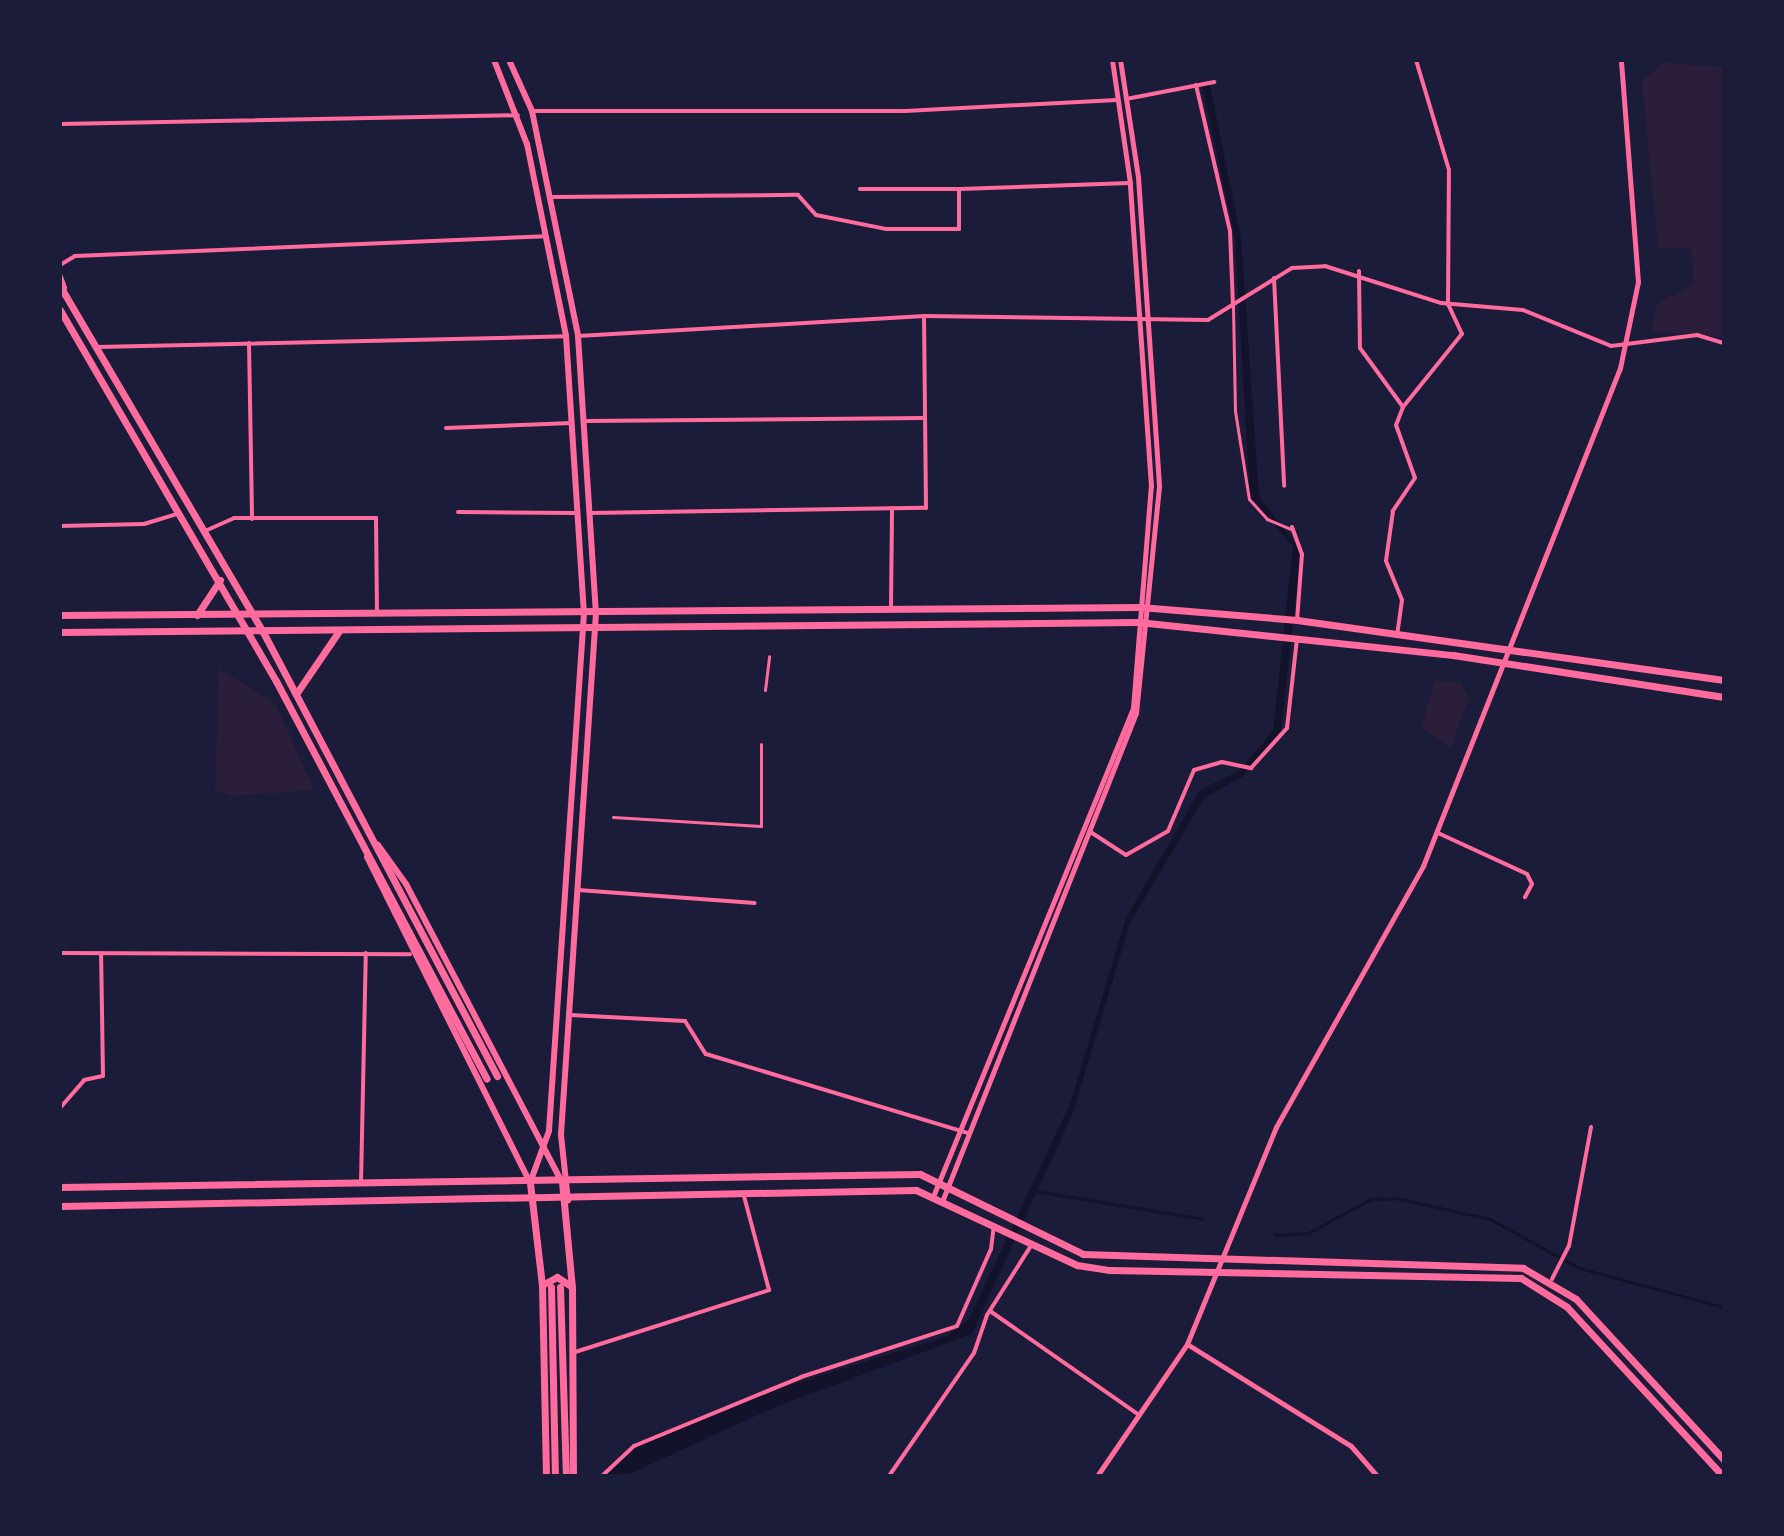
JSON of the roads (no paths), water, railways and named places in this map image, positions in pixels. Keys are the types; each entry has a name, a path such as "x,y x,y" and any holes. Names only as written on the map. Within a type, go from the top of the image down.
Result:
{"main road":[{"path":"494,60 518,115 566,336 584,613 544,1147 530,1183"},
{"path":"509,60 532,111 578,336 597,629 561,1135 572,1288 573,1476"},
{"path":"60,286 263,632 497,1076"},
{"path":"60,310 220,580 487,1079"},
{"path":"197,615 220,580"},
{"path":"60,615 1144,607 1297,620 1724,680"},
{"path":"60,632 584,630 1138,622 1297,636 1501,662 1724,697"},
{"path":"296,694 339,631"},
{"path":"372,837 406,884 564,1182"},
{"path":"361,844 410,954 530,1183 551,1286 566,1476"},
{"path":"60,1187 939,1179 1002,1215 1083,1254 1496,1264 1552,1279 1724,1460"},
{"path":"60,1206 554,1202 934,1194 1030,1243 1110,1270 1521,1278 1567,1307 1723,1476"},
{"path":"546,1476 551,1286 557,1277 572,1288"},
{"path":"551,1286 555,1476"}],"street":[{"path":"1112,60 1124,100 1144,318"},
{"path":"943,1199 1136,713 1148,623 1144,607 1151,486 1144,318 1120,60"},
{"path":"1397,634 1402,600 1386,561 1393,511 1415,478 1396,425 1403,407 1462,334 1448,304 1449,170 1416,60"},
{"path":"1097,1476 1187,1344 1227,1257 1276,1127 1438,833 1501,662 1626,347 1638,282 1621,60"},
{"path":"532,111 905,111 1124,100 1214,82"},
{"path":"1196,85 1230,231 1235,411 1249,499 1274,522 1292,529 1302,554 1297,620"},
{"path":"60,124 518,115"},
{"path":"860,189 1130,183"},
{"path":"551,197 798,195 816,215 886,229 959,229 959,189"},
{"path":"60,265 75,256 546,236"},
{"path":"578,336 924,316 1208,320 1274,278 1325,266 1359,271 1448,304 1523,310 1626,347 1697,335 1724,343"},
{"path":"1359,271 1360,348 1403,407"},
{"path":"60,276 69,300"},
{"path":"1274,278 1284,486"},
{"path":"590,513 926,508 924,316"},
{"path":"96,347 566,336"},
{"path":"249,343 252,519"},
{"path":"584,421 925,418"},
{"path":"446,428 572,423"},
{"path":"891,609 892,508"},
{"path":"458,512 577,513"},
{"path":"60,526 144,524 180,513"},
{"path":"205,531 252,519 376,518 377,614"},
{"path":"934,1194 1133,708 1138,622 1144,607"},
{"path":"1088,830 1126,855 1168,831 1194,770 1222,762 1250,769 1287,728 1297,636"},
{"path":"765,690 769,656"},
{"path":"613,817 761,826 761,744"},
{"path":"1438,833 1527,874 1532,884 1525,897"},
{"path":"578,890 755,903"},
{"path":"60,953 410,954"},
{"path":"60,1108 84,1080 103,1076 101,953"},
{"path":"361,1185 366,953"},
{"path":"570,1015 685,1021 706,1054 968,1133"},
{"path":"1552,1279 1563,1256 1591,1127"},
{"path":"572,1353 769,1290 744,1196"},
{"path":"602,1476 634,1446 801,1377 957,1326 991,1249 996,1227"},
{"path":"889,1476 974,1353 990,1311 1030,1243"},
{"path":"990,1311 1139,1415"},
{"path":"1187,1344 1351,1446 1377,1476"}],"waterway":[{"path":"1036,1191 1203,1219"},
{"path":"1275,1235 1308,1233 1371,1199 1396,1198 1490,1219 1579,1268 1724,1307"}]}
